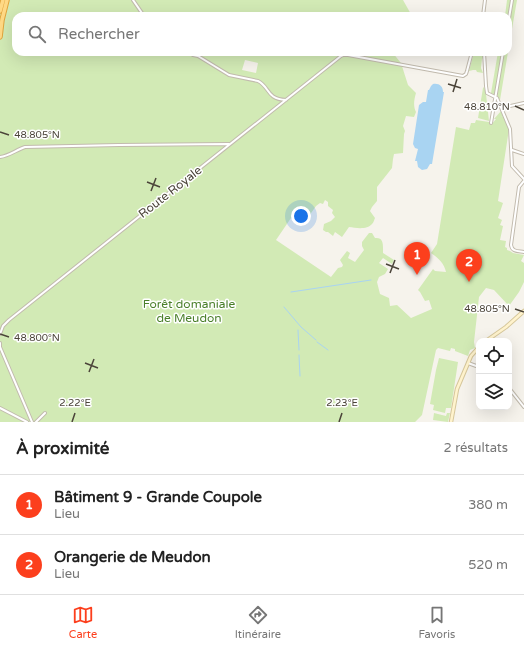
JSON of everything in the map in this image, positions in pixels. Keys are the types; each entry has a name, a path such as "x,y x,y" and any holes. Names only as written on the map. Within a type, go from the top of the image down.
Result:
{"highway":[{"path":"0,11 3,0"},
{"path":"0,37 7,0"}],"main road":[{"path":"490,338 506,327 524,311"},
{"path":"451,422 457,389 471,356 476,350"}],"street":[{"path":"133,0 141,12"},
{"path":"484,12 485,0"},
{"path":"510,12 512,0"},
{"path":"198,56 229,75 262,83 270,95 286,100"},
{"name":"Route Royale","path":"0,332 9,320 342,56"},
{"name":"Route Royale","path":"353,56 463,76 467,71 471,56"},
{"path":"484,56 487,93 496,96 502,108 510,129 512,166 524,180 519,187 511,245 512,249 515,251 524,252"},
{"path":"491,123 502,56"},
{"path":"502,108 524,103"},
{"path":"0,157 25,147 230,144"},
{"path":"512,150 524,154"},
{"path":"0,343 0,347 32,422"},
{"path":"468,363 476,366"},
{"path":"512,392 524,407"},
{"path":"0,408 27,422"},
{"path":"36,422 45,413"}],"green space":[{"name":"Forêt domaniale de Meudon","path":"0,0 403,0 410,12 12,12 12,56 395,56 401,63 408,85 416,93 414,107 416,112 414,117 406,116 403,126 405,131 403,153 394,154 392,168 377,187 377,201 370,211 375,218 373,222 370,226 364,228 349,227 342,237 335,232 333,236 323,230 324,224 331,221 335,217 332,213 333,210 328,206 328,202 325,200 323,204 320,203 316,206 302,226 291,218 276,240 331,277 338,268 342,267 343,265 340,260 347,251 350,253 348,258 355,262 364,250 362,242 369,233 372,233 375,238 381,240 383,244 383,253 394,260 392,264 383,258 379,263 388,269 385,274 379,277 377,282 380,294 389,298 390,306 397,305 411,318 432,309 429,300 425,301 418,290 433,269 435,271 446,272 444,266 431,253 437,244 456,127 469,130 471,123 475,123 476,120 489,122 491,125 501,111 503,116 500,117 504,116 509,129 498,201 503,203 498,218 502,220 500,225 503,226 500,240 506,241 505,247 507,250 524,255 521,261 524,263 524,282 509,306 494,290 486,288 479,297 474,342 475,348 470,350 468,356 451,348 450,351 438,348 436,350 422,415 415,422 0,422","holes":["245,60 258,63 256,73 242,70"]},
{"path":"507,0 511,0 509,12 506,12"},
{"path":"513,0 517,0 512,29 512,12"},
{"path":"473,56 483,56 481,68 483,73 477,72 476,70 469,71"},
{"path":"497,56 501,56 495,95 491,93"},
{"path":"503,56 507,56 500,100 497,95"},
{"path":"484,87 486,94 489,121 478,118"},
{"path":"439,358 458,362 451,408 446,408 445,413 433,410 434,405 430,404"},
{"path":"434,413 446,416 447,413 450,413 448,422 433,420"}],"water":[{"path":"433,84 440,85 444,92 432,164 430,164 427,169 422,170 418,167 417,161 415,161 418,149 415,148 413,144 419,105 426,102 428,90"}],"waterway":[{"path":"291,292 371,280"},
{"path":"284,307 301,327 316,340"},
{"path":"298,330 299,350"},
{"path":"317,342 328,350"},
{"path":"299,355 300,376"}],"place":[{"name":"Bâtiment 9 - Grande Coupole","path":"417,275"},
{"name":"Orangerie de Meudon","path":"469,282"}]}
